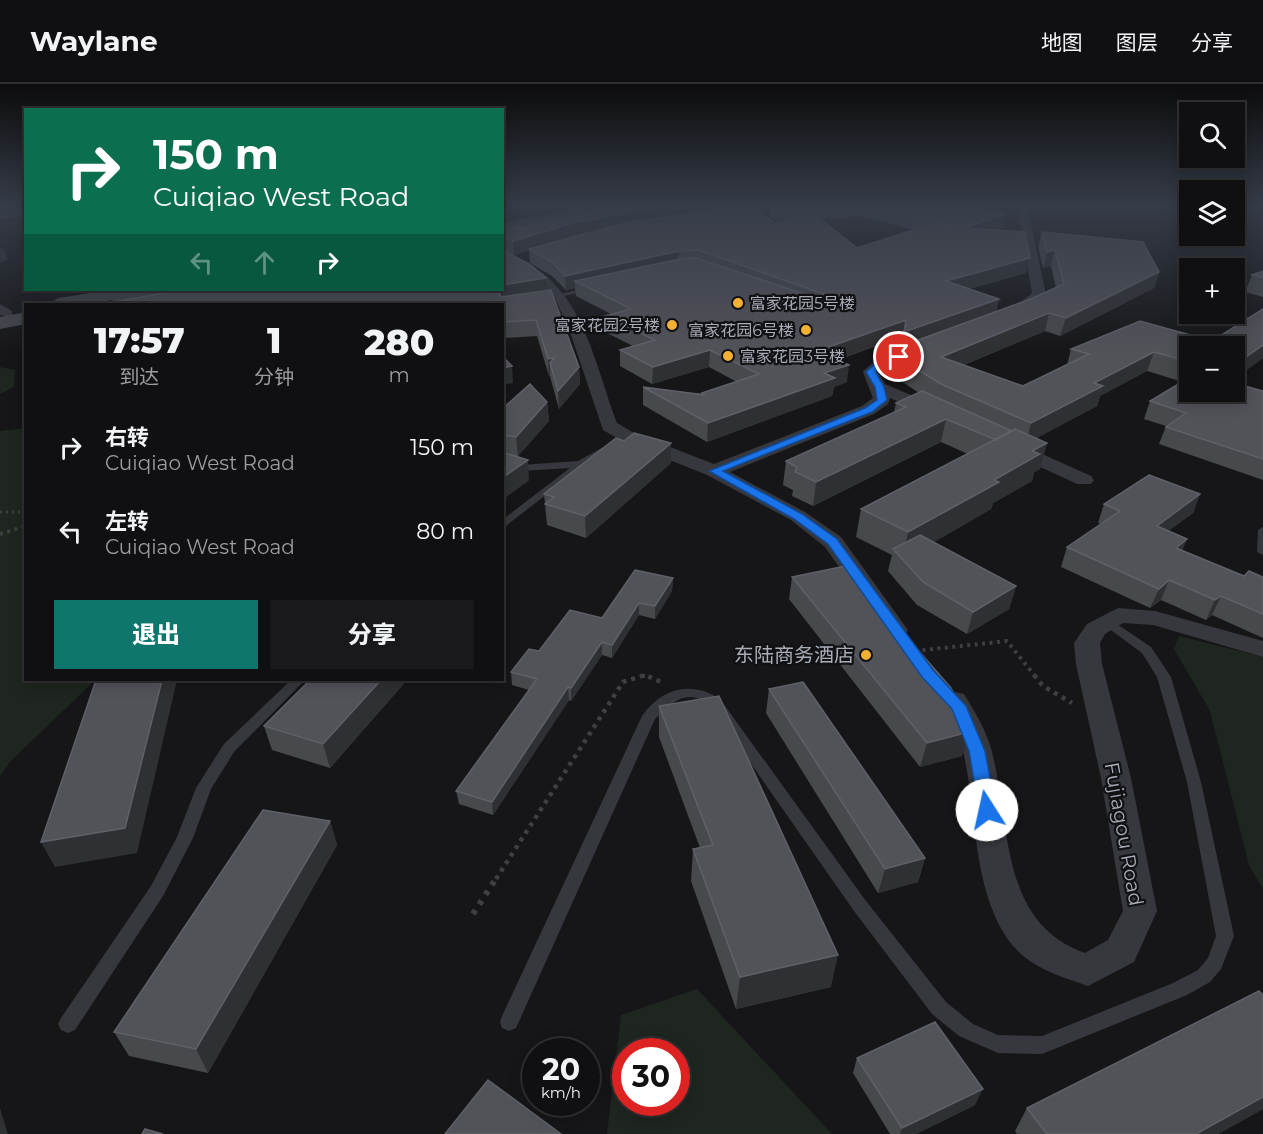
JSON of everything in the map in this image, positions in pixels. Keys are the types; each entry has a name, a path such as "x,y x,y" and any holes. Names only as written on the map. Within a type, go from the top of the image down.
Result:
{"main road":[{"path":"64,303 135,291"},
{"path":"104,303 174,291"}],"street":[{"path":"996,321 1018,313 1039,294 1033,255"},
{"path":"516,258 533,271 567,308 609,426 628,437 714,471 798,516 832,542 911,651"},
{"path":"714,471 868,410 882,400 879,387 871,372 879,364 932,345"},
{"path":"879,387 955,421"},
{"path":"998,441 1084,480"},
{"path":"1108,622 1118,615 1155,618 1263,649"},
{"name":"Fujiagou Road","path":"935,682 958,706 977,751 1001,876 1011,910 1027,937 1053,958 1088,970 1120,951 1140,911 1103,720 1089,664 1087,643 1096,629 1108,622"}],"lane":[{"path":"556,297 604,286"},
{"path":"504,524 580,464 628,437"},
{"path":"504,464 521,468 580,464"},
{"path":"1263,530 1263,552"},
{"path":"509,1022 649,716 668,698 688,691 704,693 716,702 860,906 939,1008 966,1030 998,1044 1042,1045 1180,989 1204,976 1215,963 1225,936 1194,782 1164,677 1147,650 1108,622"},
{"path":"68,1024 157,891 185,838 204,788 229,748 297,681"}],"path":[{"path":"0,512 24,512"},
{"path":"0,534 24,527"},
{"path":"911,651 1007,641 1043,686 1103,720"},
{"path":"473,914 623,682 645,675 657,678 677,695"}],"shaded area":[{"path":"0,367 15,370 14,387 0,394"},
{"path":"24,428 24,681 94,681 10,762 0,776 0,431"},
{"path":"1179,636 1263,657 1263,889 1249,865 1210,711 1174,649"},
{"path":"697,989 832,1134 607,1134 612,1092 612,1116 690,1116 690,1038 618,1038 621,1015"}],"building":[{"path":"504,255 512,255 529,264 546,278 504,285"},
{"path":"540,255 661,255 565,276 552,262"},
{"path":"712,255 1029,255 1030,258 946,281 999,299 904,332 906,320 817,351 849,365 824,373 835,378 708,423 643,387 705,395 702,393 759,374 710,350 653,367 620,350 655,340 605,316 631,309 575,281 680,259 696,258 816,298 824,294"},
{"path":"1056,255 1150,255 1159,272 1066,318 1049,313 941,357 1023,386 1089,354 1071,349 1140,321 1194,336 1179,336 1179,359 1154,352 1094,383 1103,386 1031,423 941,384 888,351 1028,300 1064,284"},
{"path":"1263,271 1263,278 1252,275"},
{"path":"551,290 579,367 558,391 550,363 554,358 548,359 536,320 504,322 504,303 109,303 175,291 498,291 501,297"},
{"path":"1263,309 1263,345 1245,357 1245,336 1220,336 1239,324 1245,324 1245,320"},
{"path":"504,358 512,366 504,368"},
{"path":"530,384 547,402 516,437 504,435 504,407"},
{"path":"1179,384 1179,402 1245,402 1245,386 1263,391 1263,459 1166,427 1186,413 1150,401"},
{"path":"922,391 1012,431 996,440 946,419 816,482 795,472 797,467 786,461 906,407 896,403"},
{"path":"1015,429 1047,443 1032,451 1040,454 994,480 999,482 908,532 861,509"},
{"path":"634,433 671,443 585,516 545,504 554,497 544,494 616,438 624,441"},
{"path":"504,453 528,460 504,477"},
{"path":"1149,475 1200,494 1157,526 1187,539 1176,548 1244,576 1249,571 1263,577 1263,614 1221,596 1215,600 1169,580 1159,589 1067,547 1120,511 1104,504"},
{"path":"920,535 1016,586 973,612 923,582 893,549"},
{"path":"845,566 951,688 963,711 969,732 927,743 792,577"},
{"path":"635,570 673,578 655,606 639,603 612,645 602,642 571,688 568,687 492,802 456,791 537,679 511,672 529,649 539,651 570,610 602,618"},
{"path":"96,681 162,681 125,828 41,842"},
{"path":"309,681 380,681 323,744 264,726"},
{"path":"803,682 925,858 885,869 769,689"},
{"path":"719,696 838,955 740,977 693,849 713,845 659,706"},
{"path":"263,810 330,821 196,1049 114,1032"},
{"path":"1259,991 1263,995 1263,1097 1196,1134 1047,1134 1027,1108"},
{"path":"935,1022 983,1089 902,1128 857,1058"},
{"path":"488,1080 522,1105 522,1116 537,1116 561,1134 445,1134"},
{"path":"145,1129 163,1134 142,1134"}],"place":[{"name":"富家花园5号楼","path":"738,303"},
{"name":"富家花园2号楼","path":"672,325"},
{"name":"富家花园6号楼","path":"806,330"},
{"name":"富家花园3号楼","path":"728,356"},
{"name":"东陆商务酒店","path":"866,655"}],"route":[{"path":"899,357 879,364 871,372 879,387 882,400 868,410 714,471 798,516 832,542 927,673 958,706 977,751 987,810"}]}
